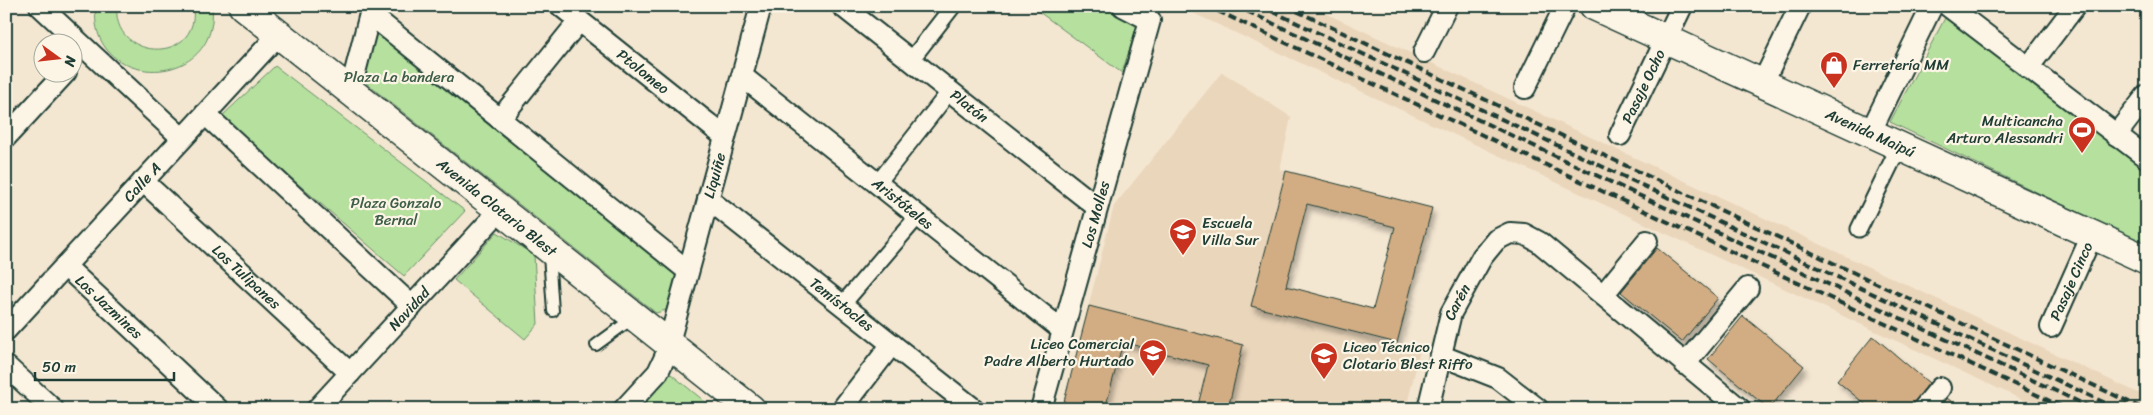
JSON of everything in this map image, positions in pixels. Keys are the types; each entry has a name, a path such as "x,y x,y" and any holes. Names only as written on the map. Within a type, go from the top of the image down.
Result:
{"main road":[{"name":"Avenida Clotario Blest","path":"243,6 350,92 502,209 634,317 751,409"},
{"name":"Avenida Maipú","path":"1594,6 2147,260"}],"street":[{"path":"40,6 182,138"},
{"name":"Ptolomeo","path":"561,6 725,136"},
{"name":"Platón","path":"842,6 1097,207"},
{"path":"911,60 953,6"},
{"name":"Los Molles","path":"1041,409 1150,20 1123,6"},
{"path":"1424,52 1447,6"},
{"path":"1525,88 1565,6"},
{"name":"Pasaje Ocho","path":"1620,135 1682,6"},
{"path":"1762,84 1800,6"},
{"path":"1870,133 1932,6"},
{"path":"1948,6 2147,158"},
{"path":"2028,68 2075,6"},
{"name":"Liquiñe","path":"629,407 658,372 668,344 742,76 757,9"},
{"path":"350,92 371,10 500,119 688,271"},
{"path":"500,119 580,21"},
{"name":"Calle A","path":"6,330 279,34"},
{"path":"82,54 87,49"},
{"name":"Aristóteles","path":"742,76 1062,330"},
{"path":"6,137 57,82"},
{"path":"878,184 950,92"},
{"path":"2116,135 2147,95"},
{"path":"205,114 412,306"},
{"path":"1859,229 1899,147"},
{"name":"Los Tulipanes","path":"143,181 350,373"},
{"name":"Temístocles","path":"708,199 974,409"},
{"name":"Navidad","path":"317,409 502,209"},
{"path":"842,304 918,216"},
{"name":"Carén","path":"1428,409 1456,302 1489,247 1502,236 1517,232 1540,242 1740,409"},
{"name":"Pasaje Cinco","path":"2051,327 2092,235"},
{"path":"1603,295 1647,241"},
{"name":"Los Jazmines","path":"65,266 218,409"},
{"path":"1684,364 1748,288"},
{"path":"842,409 892,344"},
{"path":"1442,356 1498,378 1538,409"},
{"path":"6,366 53,409"},
{"path":"1924,409 1940,388"}],"lane":[{"path":"548,247 553,311"},
{"path":"596,345 634,317"}],"shaded area":[{"path":"1178,6 1310,6 2147,397 2147,409 2042,409"},
{"path":"1222,72 1291,117 1280,170 1286,171 1252,306 1420,351 1406,409 1062,409 1114,206"}],"green space":[{"path":"96,6 117,6 119,24 127,38 141,46 156,49 171,47 184,39 192,25 193,6 212,6 209,34 196,54 177,66 154,70 131,66 111,54 98,34"},
{"path":"1031,6 1103,6 1138,23 1122,73"},
{"path":"1945,18 2147,165 2147,245 1890,122"},
{"name":"Plaza La bandera","path":"377,28 680,269 666,310 656,313 366,83 364,75"},
{"name":"Plaza Gonzalo Bernal","path":"275,66 465,211 404,276 221,117"},
{"path":"497,232 534,255 538,324 525,339 454,280"},
{"path":"671,374 714,409 645,409 640,404"}],"building":[{"path":"1286,171 1432,208 1397,343 1251,306","holes":["1307,204 1395,227 1373,309 1286,286"]},
{"path":"1657,248 1718,298 1682,342 1621,292"},
{"name":"Liceo Comercial Padre Alberto Hurtado","path":"1089,306 1243,345 1228,409 1197,409 1208,365 1123,342 1105,409 1062,409"},
{"path":"1743,316 1804,366 1769,409 1708,359"},
{"path":"1873,336 1929,383 1914,402 1911,409 1871,409 1837,381"},
{"path":"1947,398 1961,409 1938,409"}],"railway":[{"path":"1207,6 2067,409"},
{"path":"1236,6 2094,409"},
{"path":"1261,6 2118,409"},
{"path":"1286,6 2144,409"}],"place":[{"name":"Ferretería MM","path":"1834,89"},
{"name":"Multicancha Arturo Alessandri","path":"2082,154"},
{"name":"Escuela Villa Sur","path":"1183,256"},
{"name":"Liceo Comercial Padre Alberto Hurtado","path":"1153,377"},
{"name":"Liceo Técnico Clotario Blest Riffo","path":"1324,380"}]}
